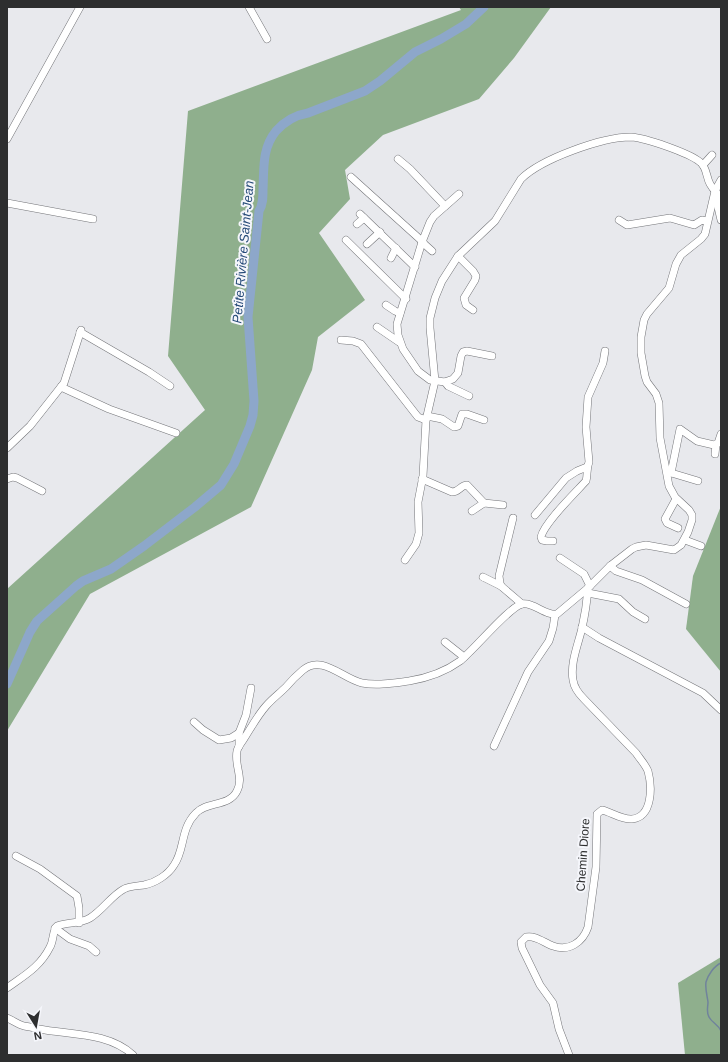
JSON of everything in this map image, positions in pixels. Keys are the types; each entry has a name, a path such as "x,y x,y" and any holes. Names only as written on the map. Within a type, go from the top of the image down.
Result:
{"street":[{"path":"7,139 80,7"},
{"path":"249,7 267,39"},
{"path":"405,560 412,552 418,539 418,502 422,479 426,418 435,381 430,340 430,318 437,290 458,256 495,221 515,187 527,174 542,164 602,142 629,137 642,138 695,159 703,165 710,184 718,193 717,203 721,220"},
{"path":"703,165 712,155"},
{"path":"398,159 445,206"},
{"path":"351,177 432,251"},
{"path":"669,472 660,438 659,403 656,394 647,382 642,366 641,331 647,314 669,288 676,264 681,255 703,236 715,191 721,180"},
{"path":"459,194 434,216 430,222 397,324 400,342 402,349 418,371 426,378 435,381 445,382 454,379 462,352 492,356"},
{"path":"7,203 93,218"},
{"path":"357,224 362,216 415,267"},
{"path":"620,220 627,228 670,218 692,225 702,220 707,221"},
{"path":"367,244 380,232"},
{"path":"346,240 406,299"},
{"path":"391,258 396,248"},
{"path":"458,256 475,274 476,278 464,298 466,305 473,310"},
{"path":"386,305 395,312 400,313"},
{"path":"377,327 400,342"},
{"path":"7,448 30,426 64,383 80,331 170,386"},
{"path":"341,340 353,341 361,344 418,417 442,419 454,427 458,426 462,414 467,414 484,420"},
{"path":"553,540 544,541 541,537 542,532 587,477 587,467 589,462 586,427 588,396 603,363 605,351"},
{"path":"445,382 448,386 469,396"},
{"path":"61,387 109,410 176,434"},
{"path":"483,577 501,586 522,604 555,614 560,613 589,589 610,566 636,547 646,545 674,550 685,540 692,520 692,515 689,510 676,499 669,486 669,472 680,429 698,441 705,444 716,445"},
{"path":"715,454 716,445 721,434"},
{"path":"535,515 566,478 587,467"},
{"path":"669,472 698,480"},
{"path":"7,479 13,477 17,478 42,492"},
{"path":"422,479 452,492 457,492 467,484 484,503"},
{"path":"676,499 665,519 667,523 678,528"},
{"path":"472,511 484,503 503,505"},
{"path":"501,586 499,576 513,518"},
{"path":"685,540 701,546"},
{"path":"560,558 584,574 589,589"},
{"path":"610,566 616,571 642,580 686,604"},
{"path":"589,589 619,599 633,612 645,619"},
{"name":"Chemin Diore","path":"569,1055 559,1029 554,1006 540,985 522,948 521,942 526,936 530,936 552,946 562,947 572,946 580,941 588,927 596,867 597,814 602,810 628,819 636,818 646,808 650,798 647,771 643,762 636,752 584,699 573,682 573,663 582,628 589,589"},
{"path":"7,988 40,963 51,945 55,928 60,925 79,923 92,917 116,894 124,889 156,881 174,866 178,858 187,827 194,814 206,807 230,800 238,790 239,777 236,756 239,747 266,706 302,671 311,665 318,664 325,666 355,682 373,684 421,679 447,669 464,658 502,619 522,604"},
{"path":"494,746 528,672 549,641 555,614"},
{"path":"582,628 703,693 721,710"},
{"path":"445,642 464,658"},
{"path":"239,747 239,733 246,715 251,688"},
{"path":"194,722 219,740 231,738 239,733"},
{"path":"16,856 40,869 77,896 80,908 79,923"},
{"path":"55,928 70,939 89,946 96,952"},
{"path":"7,1018 22,1025 55,1032 109,1040 128,1050 133,1055"}],"green space":[{"path":"459,7 551,7 514,58 479,99 383,135 345,170 350,199 319,233 365,300 318,337 312,370 251,507 90,594 7,731 7,589 205,410 168,356 188,111 461,10"},
{"path":"721,506 721,672 686,629 693,576"},
{"path":"721,957 721,1055 685,1055 678,983"}],"waterway":[{"name":"Petite Rivière Saint-Jean","path":"7,684 30,632 37,621 76,586 83,581 111,569 195,507 221,485 234,464 253,415 254,401 248,317 259,211 263,198 263,174 266,151 271,138 287,121 299,115 365,91 380,81 415,52 466,24 484,7"},
{"path":"721,963 714,968 706,982 708,1015 721,1031"}]}
